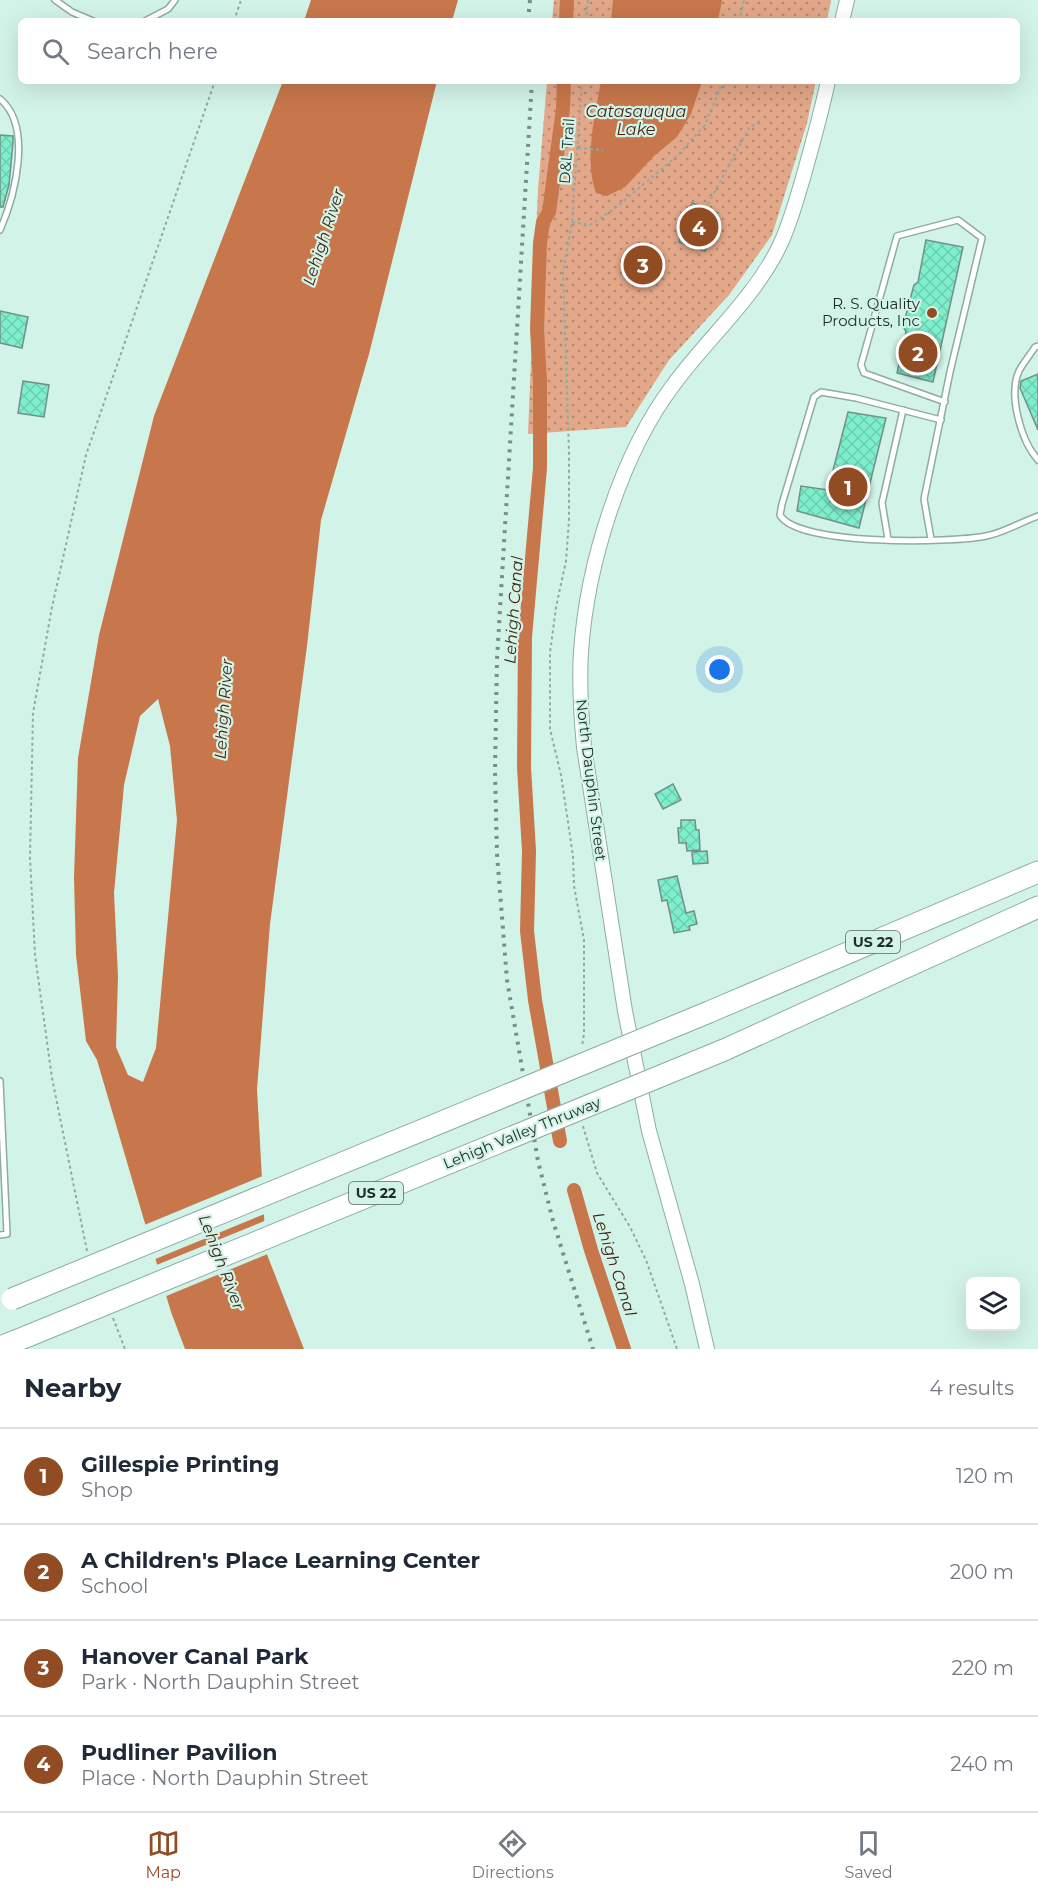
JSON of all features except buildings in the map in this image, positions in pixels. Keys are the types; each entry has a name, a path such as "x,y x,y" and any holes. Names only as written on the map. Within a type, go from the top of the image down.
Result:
{"highway":[{"name":"US 22","path":"6,1301 709,1012 1038,872"},
{"name":"Lehigh Valley Thruway","path":"0,1347 724,1050 1038,907"}],"street":[{"path":"843,18 847,0"},
{"name":"North Dauphin Street","path":"707,1349 692,1284 649,1131 624,1011 584,747 580,684 581,652 586,608 599,551 617,493 632,456 643,432 673,385 755,285 780,246 791,218 818,126 827,84"}],"lane":[{"path":"55,0 62,2 72,12 86,18"},
{"path":"151,18 168,9 175,0"},
{"path":"0,99 9,107 19,139 15,186 9,210 0,230"},
{"path":"931,539 924,499 982,238 958,220 897,236 861,365 864,373 945,402"},
{"path":"1038,346 1018,372 1015,393 1015,407 1031,452 1038,460"},
{"path":"941,420 821,392 814,397 780,515 783,521 824,535 859,539 931,539 988,536 1038,516"},
{"path":"888,539 882,503 903,410"},
{"path":"0,1080 7,1234 0,1235"}],"path":[{"path":"235,18 241,0"},
{"path":"586,18 588,0"},
{"path":"740,18 744,0"},
{"path":"87,1251 52,1078 35,955 30,858 33,712 52,607 86,455 214,84"},
{"name":"D&L Trail","path":"582,84 572,222 590,225 614,209 676,157 705,124 722,84"},
{"path":"708,204 749,128 761,120"},
{"path":"578,148 603,150"},
{"path":"112,1316 125,1349"}],"shaded area":[{"path":"554,0 831,0 828,18 552,18"},
{"path":"547,84 815,84 807,123 772,235 729,295 669,360 626,427 528,434 538,190"}],"water":[{"path":"311,0 458,0 453,18 305,18"},
{"path":"613,0 722,0 719,18 611,18"},
{"name":"Lehigh River","path":"282,84 436,84 369,354 321,520 307,646 270,924 257,1089 266,1252 304,1349 185,1349 171,1312 97,1060 86,1041 76,955 74,878 78,758 99,635 154,416","holes":["158,699 170,746 177,820 156,1048 143,1082 128,1075 116,1047 118,976 114,893 124,785 140,716"]},
{"name":"Catasauqua Lake","path":"600,84 701,84 691,114 677,137 654,156 625,187 607,196 596,193 593,180 591,151"}],"pier":[{"path":"265,1175 267,1213 153,1260 142,1226"},
{"path":"267,1220 270,1253 164,1297 154,1266"}],"waterway":[{"name":"Lehigh Canal","path":"566,18 567,0"},
{"name":"Lehigh Canal","path":"560,1141 535,1000 527,931 529,851 524,767 525,637 540,468 540,381 537,329 540,243 543,222 549,212 563,109 564,84"},
{"name":"Lehigh Canal","path":"574,1190 624,1349"}],"railway":[{"path":"528,18 530,0"},
{"path":"532,84 497,659 495,770 497,854 507,980 538,1161 553,1221 593,1349"}],"place":[{"name":"Pudliner Pavilion","path":"699,227"},
{"name":"Hanover Canal Park","path":"643,265"},
{"name":"R. S. Quality Products, Inc","path":"932,313"},
{"name":"A Children's Place Learning Center","path":"918,353"},
{"name":"Gillespie Printing","path":"848,487"}]}
